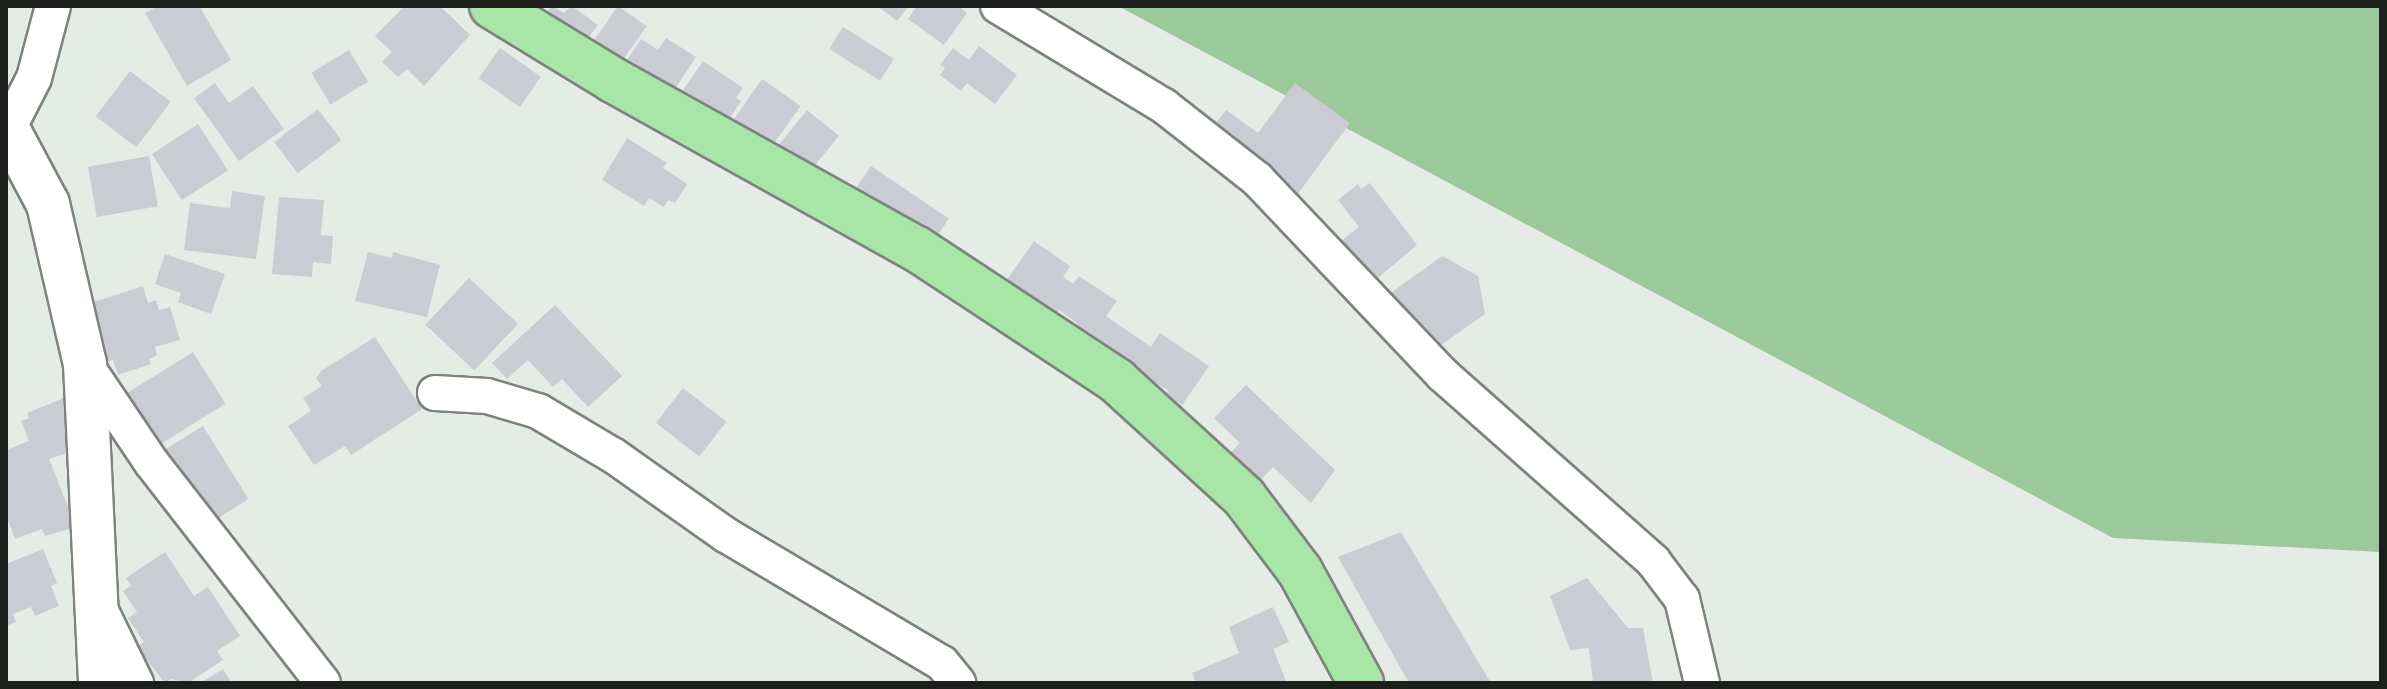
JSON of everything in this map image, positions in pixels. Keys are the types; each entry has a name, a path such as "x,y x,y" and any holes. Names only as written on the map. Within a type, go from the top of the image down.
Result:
{"main road":[{"path":"492,6 613,80 917,249 1117,381 1244,497 1300,571 1361,683"}],"street":[{"path":"53,6 34,78 7,127 48,204 85,364 93,596 100,683"},
{"path":"998,6 1164,106 1257,179 1443,375 1653,561 1682,599 1702,683"},
{"path":"85,364 151,462 323,683"},
{"path":"435,393 487,396 538,411 614,456 726,535 942,663 958,683"},
{"path":"93,596 136,683"}],"green space":[{"path":"1118,6 2381,6 2381,552 2113,538"}],"building":[{"path":"158,6 199,6 231,60 187,86 145,13"},
{"path":"405,6 440,6 470,35 424,86 407,69 398,77 382,62 392,52 375,36"},
{"path":"552,6 564,13 572,6 598,25 583,45 544,17"},
{"path":"618,6 647,26 612,76 583,56"},
{"path":"877,6 909,6 897,21"},
{"path":"917,6 958,6 967,13 944,45 908,19"},
{"path":"843,27 894,59 880,81 829,49"},
{"path":"666,38 696,57 669,98 619,73 641,39 658,50"},
{"path":"979,46 1017,75 995,104 967,83 961,91 940,75 945,68 940,65 953,48 969,60"},
{"path":"500,48 541,77 520,107 479,78"},
{"path":"349,50 368,82 330,104 311,73"},
{"path":"703,61 743,88 736,98 741,101 726,124 674,103"},
{"path":"130,71 171,102 136,147 96,117"},
{"path":"762,79 801,106 770,149 732,122"},
{"path":"215,83 229,103 253,86 284,129 239,161 194,98"},
{"path":"1295,83 1350,123 1297,195 1211,130 1226,110 1258,133"},
{"path":"318,109 341,140 298,173 274,142"},
{"path":"807,110 839,136 806,177 774,151"},
{"path":"198,124 228,170 182,200 152,154"},
{"path":"627,138 667,163 663,168 687,184 675,203 668,200 664,207 649,198 644,206 602,180"},
{"path":"149,156 158,206 97,217 88,167"},
{"path":"871,166 949,219 932,243 854,191"},
{"path":"1370,183 1417,245 1366,288 1338,252 1345,247 1341,241 1359,227 1338,200 1358,184 1361,189"},
{"path":"232,191 265,196 256,259 184,250 190,203 230,208"},
{"path":"279,197 324,200 321,235 333,236 331,264 313,262 312,277 272,274"},
{"path":"1034,241 1070,266 1063,277 1073,284 1079,276 1117,301 1106,316 1151,347 1160,333 1209,366 1182,405 1166,394 1168,390 1124,366 1128,360 1120,355 1116,361 1073,332 1078,324 1059,310 1056,315 1006,281"},
{"path":"368,252 392,258 393,252 440,265 427,317 355,301"},
{"path":"165,254 225,274 211,314 178,302 181,293 155,284"},
{"path":"1442,256 1478,276 1485,314 1434,350 1384,298"},
{"path":"469,278 518,324 474,371 425,325"},
{"path":"143,286 148,303 156,300 159,310 170,307 180,340 155,347 157,355 149,359 151,364 118,375 113,360 103,363 85,305"},
{"path":"555,305 622,376 588,407 562,379 553,387 528,360 507,379 492,363"},
{"path":"375,337 422,409 351,455 345,446 314,465 288,426 311,411 303,398 322,386 316,378 321,371"},
{"path":"193,352 225,404 159,445 127,393"},
{"path":"1246,385 1335,470 1311,503 1273,467 1255,486 1225,458 1240,443 1214,418"},
{"path":"683,388 726,422 699,457 656,423"},
{"path":"64,398 77,431 65,436 72,451 49,459 76,527 45,536 42,529 15,539 6,515 6,450 29,441 21,421 29,418 27,413"},
{"path":"203,426 249,499 211,522 166,449"},
{"path":"1401,532 1491,683 1409,683 1338,557"},
{"path":"43,549 57,583 51,586 59,606 35,616 31,607 13,614 16,622 6,626 6,564"},
{"path":"165,552 194,596 208,587 240,636 217,651 223,660 188,683 171,679 165,683 137,647 144,642 128,618 137,612 123,591 131,586 126,578"},
{"path":"1587,578 1628,628 1643,628 1653,683 1593,683 1589,648 1570,650 1550,596"},
{"path":"1273,607 1289,642 1273,649 1287,683 1196,683 1192,673 1239,653 1229,627"},
{"path":"223,669 232,683 200,683"}]}
